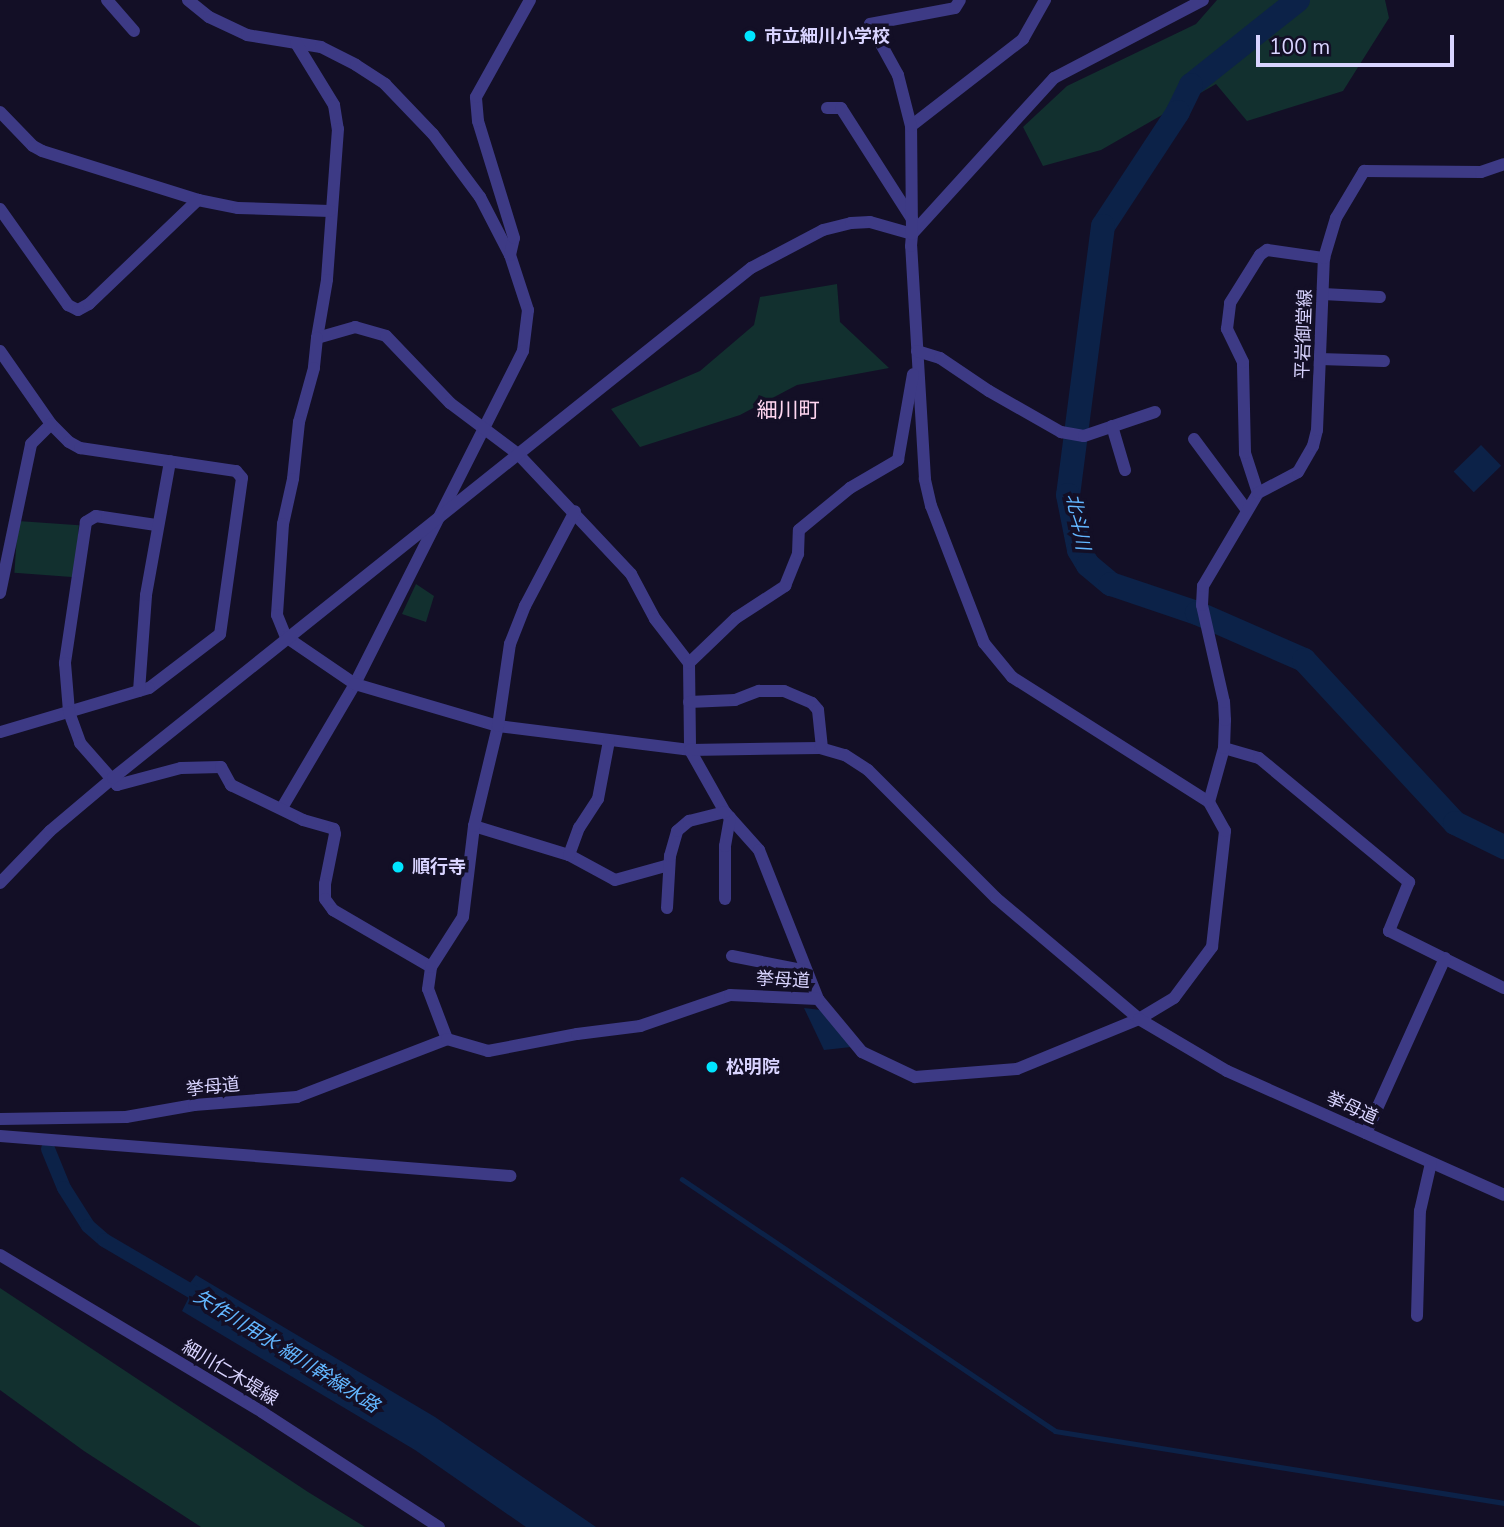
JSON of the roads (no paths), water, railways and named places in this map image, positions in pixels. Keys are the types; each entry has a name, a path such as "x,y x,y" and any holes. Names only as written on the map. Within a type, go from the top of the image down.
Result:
{"street":[{"path":"107,0 134,32"},
{"path":"188,0 209,17 247,35 330,51 385,85 433,134 480,197 510,255 528,310 523,351 355,684 282,808"},
{"path":"510,255 514,238 478,121 476,97 530,0"},
{"path":"296,43 334,105 339,149 330,211 327,281 314,368 299,422 293,479 283,524 277,615 286,637 355,684 498,726 690,750 822,748 845,755 868,770 996,898 1139,1019 1174,998 1212,947 1225,831 1209,802 1012,677 988,650 931,506 920,430 912,234 911,126 898,75 870,24 955,8 960,0"},
{"path":"911,126 1023,39 1045,0"},
{"path":"912,234 1054,78 1203,0"},
{"path":"827,108 841,107 912,219"},
{"path":"0,112 33,146 198,201 238,208 330,211"},
{"name":"平岩御堂線","path":"1224,748 1224,702 1202,605 1203,586 1246,509 1258,493 1298,472 1313,446 1317,430 1324,258 1336,218 1364,171 1480,172 1504,164"},
{"path":"0,209 68,305 78,310 89,304 198,201"},
{"path":"0,883 50,831 286,637 768,258 823,230 851,223 870,222 912,234"},
{"path":"1258,493 1245,453 1243,362 1227,329 1230,303 1260,255 1267,250 1324,258"},
{"path":"1323,294 1380,297"},
{"path":"317,338 355,327 386,335 450,403 518,453 631,574 655,619 689,663 690,750 727,815 759,850 818,999"},
{"path":"0,351 51,424 80,449 236,471 242,478 220,634 152,686 0,732"},
{"path":"917,351 940,358 989,391 1061,432 1084,436 1155,412"},
{"path":"689,663 736,618 785,586 798,554 799,530 850,488 898,460 917,351"},
{"path":"1320,359 1384,361"},
{"path":"0,593 31,444 51,424"},
{"path":"1112,426 1125,470"},
{"path":"1194,439 1246,509"},
{"path":"139,691 146,595 156,525 170,461"},
{"path":"447,1039 428,989 431,967 453,938 463,917 474,826 498,726 510,644 525,607 575,511"},
{"path":"156,525 96,516 86,522 65,663 69,712 80,743 117,785 181,768 221,766 231,785 303,820 334,829 325,899 333,910 431,967"},
{"path":"689,702 735,701 759,691 784,691 812,703 818,710 822,748"},
{"path":"569,855 579,828 598,799 609,741"},
{"path":"1209,802 1224,748 1259,758 1409,883 1389,931 1504,988"},
{"path":"667,908 669,865 673,842 680,825 727,815"},
{"path":"725,899 727,815"},
{"path":"474,826 569,855 615,880 669,865"},
{"path":"732,956 807,971"},
{"path":"1366,1133 1445,958"},
{"name":"挙母道","path":"0,1119 126,1117 194,1105 297,1097 447,1039 488,1051 577,1034 640,1026 730,995 818,999 862,1052 915,1077 1017,1069 1139,1019 1227,1071 1504,1195"},
{"path":"0,1136 510,1176"},
{"path":"1417,1316 1420,1211 1431,1163"},
{"name":"細川仁木堤線","path":"0,1255 262,1412 439,1527"}],"water":[{"path":"1481,445 1501,466 1474,492 1454,471"},
{"path":"804,1008 821,1010 851,1047 824,1050"},
{"name":"矢作川用水 細川幹線水路","path":"196,1275 435,1417 596,1527 526,1527 415,1450 182,1311 189,1297 177,1290 183,1280 190,1283"}],"waterway":[{"name":"北斗川","path":"1298,0 1191,85 1178,112 1103,226 1068,495 1079,550 1088,565 1111,584 1197,613 1304,660 1455,823 1504,847"},
{"name":"矢作川用水 細川幹線水路","path":"48,1149 64,1188 88,1226 104,1240 196,1294"},
{"path":"682,1179 1055,1431 1504,1503"}],"place":[{"name":"市立細川小学校","path":"750,36"},
{"name":"順行寺","path":"398,867"},
{"name":"松明院","path":"712,1067"}],"district":[{"name":"細川町","path":"788,410"}]}
